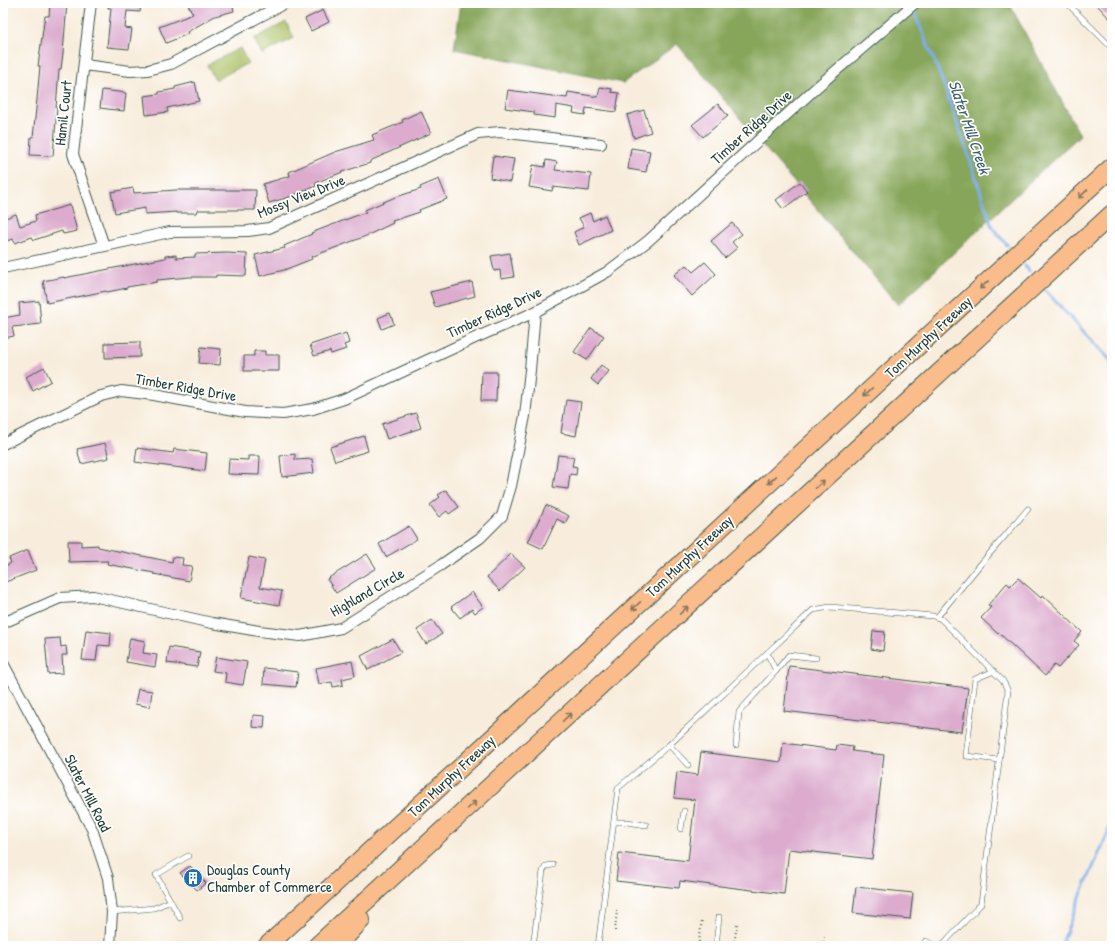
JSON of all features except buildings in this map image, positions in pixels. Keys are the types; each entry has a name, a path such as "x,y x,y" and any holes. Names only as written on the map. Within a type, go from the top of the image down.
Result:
{"highway":[{"name":"Tom Murphy Freeway","path":"267,946 1112,167"},
{"path":"318,946 1112,214"},
{"path":"337,946 443,831"}],"street":[{"name":"Hamil Court","path":"91,3 73,154 104,246"},
{"path":"84,65 130,72 148,70 171,64 285,3"},
{"name":"Timber Ridge Drive","path":"3,444 100,396 121,391 154,395 245,412 283,414 313,409 344,399 475,338 535,312 607,272 648,241 817,87 915,3"},
{"name":"Mossy View Drive","path":"3,268 170,232 248,231 269,228 478,134 500,132 601,144"},
{"name":"Highland Circle","path":"3,623 60,598 93,596 212,623 266,632 300,636 341,628 441,565 480,538 502,516 511,486 525,416 535,312"},
{"name":"Slater Mill Road","path":"3,663 92,829 108,878 112,912 110,946"}],"lane":[{"path":"1067,3 1112,48"},
{"path":"937,617 1028,509"},
{"path":"598,946 618,788 669,745 813,610 830,607 937,617 941,619 994,671 1003,681 1008,691 981,904 941,946"},
{"path":"768,653 776,671"},
{"path":"736,745 739,712 789,655 816,658"},
{"path":"994,671 975,679 966,756 999,760"},
{"path":"669,745 688,765"},
{"path":"681,829 684,811"},
{"path":"614,822 628,822 646,825"},
{"path":"180,918 156,875 188,856"},
{"path":"534,946 543,871 546,866 553,864"},
{"path":"112,912 154,908 171,901"},
{"path":"716,946 719,917"},
{"path":"920,946 926,941 935,946"}],"path":[{"path":"615,931 617,910"},
{"path":"699,942 702,920"},
{"path":"734,945 737,924"},
{"path":"823,946 824,935"}],"green space":[{"path":"461,3 1009,3 1080,135 898,305 677,44 623,83 454,49"},
{"path":"286,22 294,38 262,54 254,39"},
{"path":"240,48 248,63 215,80 207,65"}],"waterway":[{"name":"Slater Mill Creek","path":"915,14 939,72 967,150 992,227 1007,245"},
{"name":"Slater Mill Creek","path":"1025,266 1029,271"},
{"name":"Slater Mill Creek","path":"1045,290 1112,362"},
{"path":"1061,946 1077,904 1107,835 1112,818"}],"place":[{"name":"Douglas County Chamber of Commerce","path":"193,878"}]}
